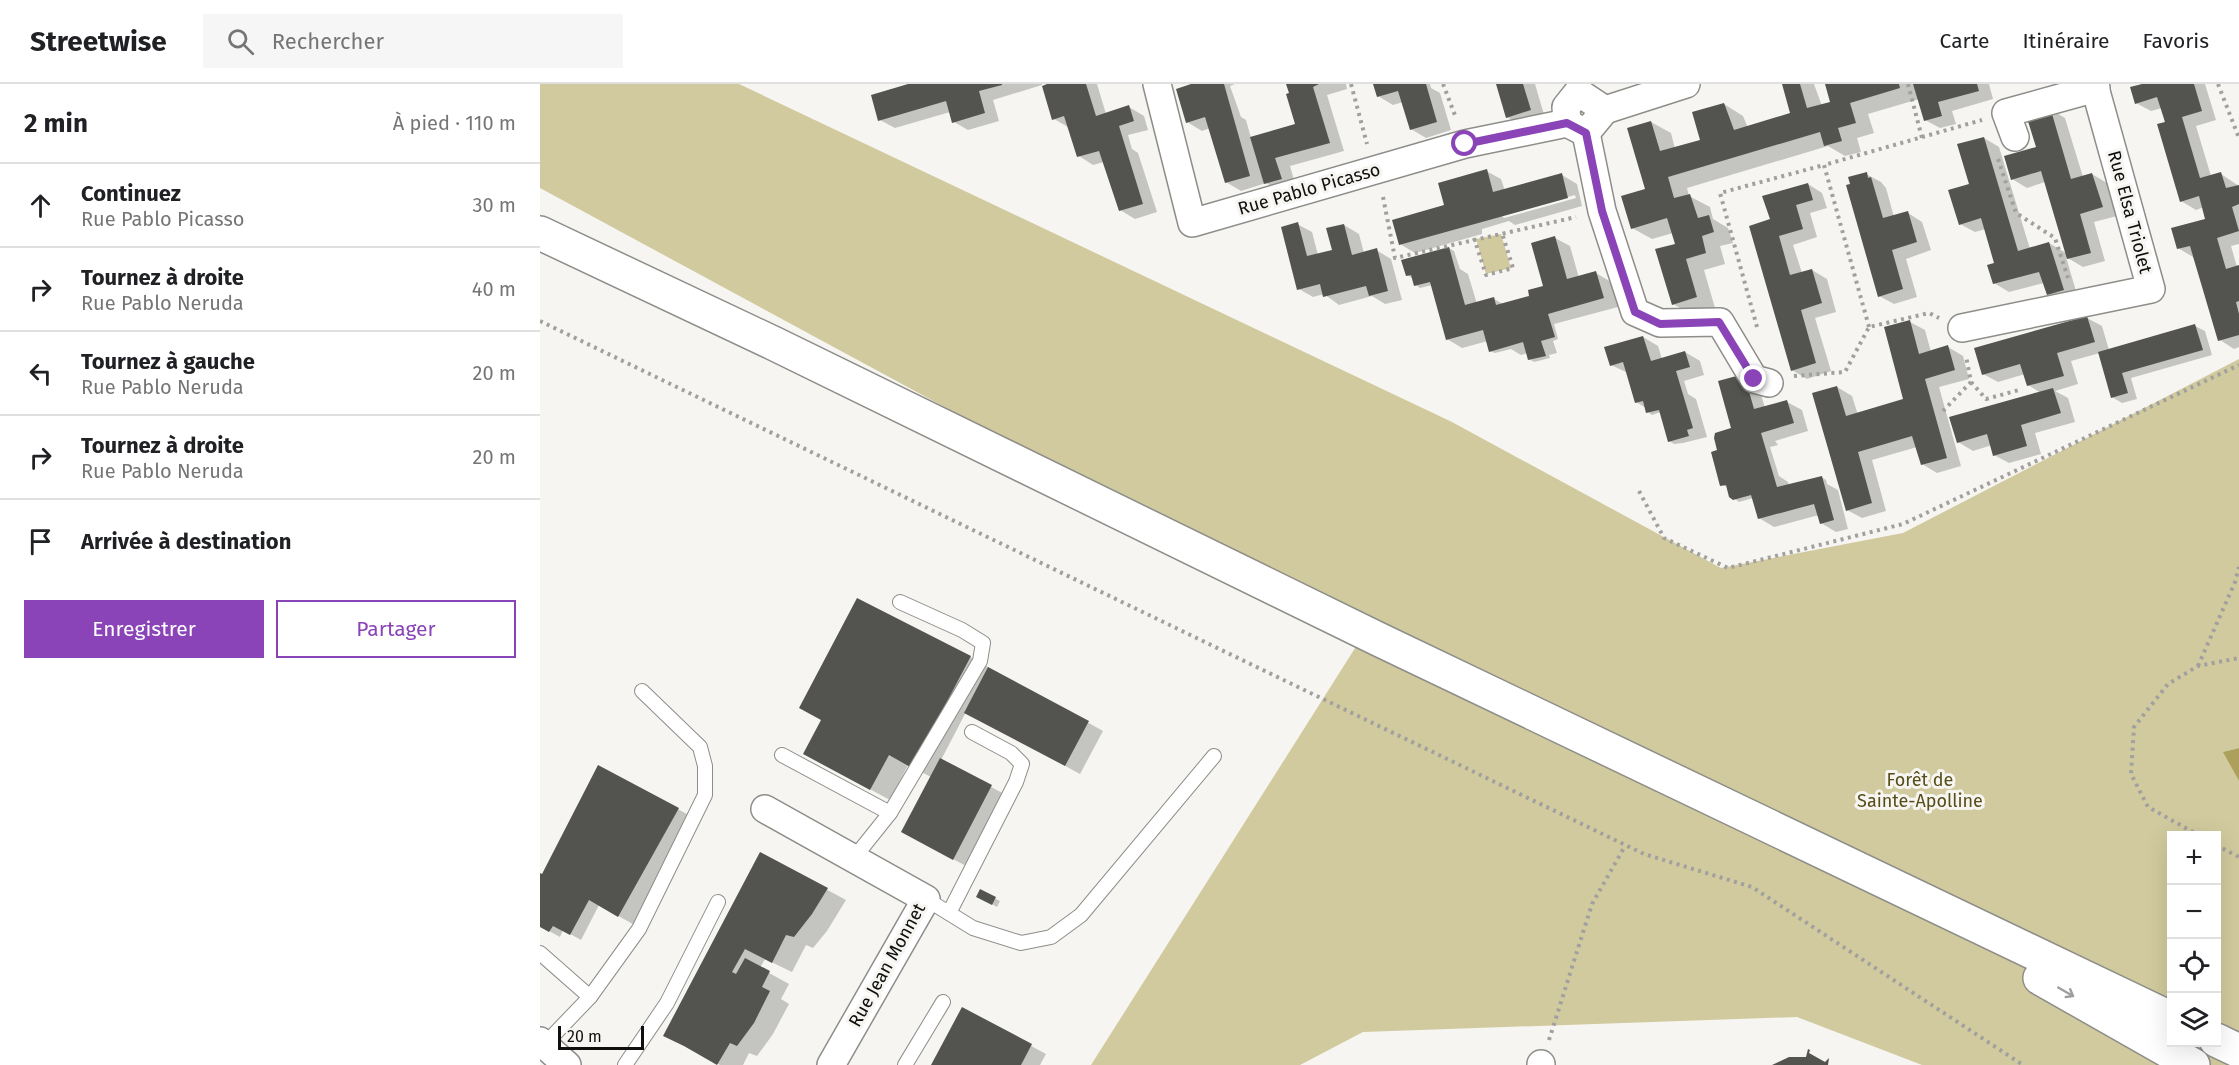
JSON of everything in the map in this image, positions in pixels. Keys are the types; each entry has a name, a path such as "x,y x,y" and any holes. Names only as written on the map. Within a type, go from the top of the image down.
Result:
{"main road":[{"path":"540,233 775,344 1378,639 2167,1017"},
{"path":"1797,838 2193,1065"}],"street":[{"name":"Rue Pablo Picasso","path":"1157,84 1192,223 1465,144 1576,128"},
{"path":"1576,128 1605,110 1686,84"},
{"name":"Rue Elsa Triolet","path":"1962,328 2151,289 2095,86 2010,125"},
{"path":"1605,110 1577,88 1566,107 1576,128 1635,312 1660,324 1719,322 1762,381"},
{"name":"Rue Jean Monnet","path":"765,809 926,899 831,1065"},
{"path":"542,1043 567,1065"}],"lane":[{"path":"854,858 890,813 980,661 983,643 962,630 900,602"},
{"path":"542,1043 590,997 639,929 705,795 705,766 700,747 642,691"},
{"path":"949,913 1016,782 1022,764 1011,753 972,732"},
{"path":"782,755 890,813"},
{"path":"926,899 973,928 1021,943 1051,937 1081,915 1214,756"},
{"path":"625,1065 667,1003 718,902"},
{"path":"540,953 590,997"},
{"path":"905,1065 943,1002"}],"path":[{"path":"1351,84 1375,171 1395,258 1474,238 1602,211"},
{"path":"1443,84 1465,144"},
{"path":"1908,84 1922,138"},
{"path":"2218,84 2239,138"},
{"path":"1719,322 1758,330 1720,193 1922,138 2010,125 1998,157 2016,213 2055,238 2077,306"},
{"path":"1762,381 1845,372 1869,327 1824,165"},
{"path":"1474,238 1486,275 1513,268 1502,233"},
{"path":"1869,327 1929,312 1962,328 1971,382 1986,399 2019,390"},
{"path":"540,321 1625,846 1752,887 2023,1065"},
{"path":"1639,491 1664,537 1728,568 1903,524 2239,365"},
{"path":"1943,411 1971,382"},
{"path":"2198,666 2235,582 2239,567"},
{"path":"2191,831 2148,807 2131,774 2134,727 2168,684 2198,666 2239,658"},
{"path":"1541,1064 1592,904 1625,846"},
{"path":"2221,847 2239,857"}],"green space":[{"name":"Forêt de Sainte-Apolline","path":"540,84 739,84 1452,422 1721,568 1903,533 2239,359 2239,748 2224,752 2239,781 2239,1065 1922,1065 1797,1017 1363,1032 1300,1065 1091,1065 1364,634 540,188"},
{"path":"1501,234 1511,268 1486,274 1476,239"}],"shaded area":[{"path":"2239,748 2239,781 2223,752"}],"building":[{"path":"908,84 1002,85 979,91 985,113 952,123 946,101 878,121 871,95"},
{"path":"1086,84 1096,116 1129,105 1134,121 1119,126 1143,204 1119,211 1099,151 1077,157 1064,116 1052,120 1042,86"},
{"path":"1191,84 1224,84 1250,176 1225,183 1205,117 1186,123 1176,89"},
{"path":"1286,84 1319,84 1313,87 1330,143 1275,158 1282,179 1264,184 1250,137 1295,124 1286,94 1289,93"},
{"path":"1373,84 1426,84 1437,122 1410,130 1398,91 1377,97"},
{"path":"1496,84 1523,84 1531,110 1506,118"},
{"path":"1782,84 1800,84 1807,108 1830,102 1825,84 1899,84 1900,88 1850,103 1856,123 1838,128 1842,141 1824,146 1820,132 1668,177 1674,198 1690,194 1698,218 1709,215 1714,232 1702,236 1706,253 1686,259 1697,297 1672,305 1655,249 1675,244 1667,218 1631,229 1621,196 1645,189 1627,128 1651,121 1660,151 1700,140 1692,112 1724,103 1734,130 1790,113"},
{"path":"1913,84 1977,84 1979,91 1938,102 1942,116 1924,121"},
{"path":"2142,84 2194,84 2202,111 2182,117 2200,178 2221,172 2226,188 2239,185 2239,204 2232,207 2239,231 2217,238 2226,269 2239,265 2239,301 2236,302 2239,314 2239,335 2218,341 2190,246 2177,249 2171,228 2205,219 2199,196 2180,202 2157,124 2165,122 2157,97 2135,104 2130,87"},
{"path":"2050,107 2071,179 2092,173 2103,207 2080,214 2091,253 2067,259 2041,171 2011,180 2004,156 2036,147 2026,115"},
{"path":"1984,137 2018,251 2049,242 2064,290 2047,295 2039,272 1993,284 1987,265 1994,263 1981,218 1959,225 1948,190 1969,184 1957,144"},
{"path":"1487,169 1493,192 1562,173 1568,198 1399,245 1392,220 1444,205 1438,183"},
{"path":"1867,172 1868,178 1871,177 1883,218 1908,211 1917,242 1892,250 1903,289 1878,297 1846,185 1850,184 1848,177"},
{"path":"1808,183 1813,200 1796,205 1803,229 1779,236 1790,275 1812,269 1822,303 1801,310 1816,363 1791,371 1749,226 1770,219 1762,196"},
{"path":"1298,222 1307,256 1332,250 1326,228 1344,224 1352,255 1377,248 1388,291 1369,296 1366,286 1323,297 1320,284 1297,290 1281,227"},
{"path":"1555,236 1567,279 1596,271 1604,298 1548,314 1555,337 1541,341 1546,356 1528,360 1523,342 1489,352 1483,330 1446,340 1430,282 1414,286 1411,275 1406,276 1401,260 1449,247 1465,305 1494,297 1496,305 1529,296 1528,290 1543,286 1531,243"},
{"path":"2087,316 2095,342 2057,353 2064,376 2027,386 2020,364 1982,375 1974,348"},
{"path":"1910,320 1919,354 1948,345 1955,370 1925,379 1947,458 1921,465 1912,436 1858,452 1872,503 1846,511 1812,393 1837,386 1846,416 1903,399 1884,327"},
{"path":"2195,324 2203,350 2122,373 2128,393 2111,398 2098,352"},
{"path":"1643,336 1651,361 1685,351 1690,367 1676,371 1693,428 1687,430 1689,436 1668,442 1659,410 1646,413 1643,401 1635,403 1623,362 1610,366 1604,347"},
{"path":"1744,374 1754,409 1787,400 1794,423 1761,433 1777,487 1822,476 1834,520 1820,524 1814,504 1758,519 1751,495 1733,500 1729,497 1726,485 1720,486 1711,452 1717,450 1715,433 1731,428 1718,381"},
{"path":"2053,388 2061,413 2021,425 2027,446 1993,456 1987,434 1957,443 1949,417"},
{"path":"857,598 971,656 912,768 889,755 870,790 803,754 821,720 799,708"},
{"path":"988,667 1089,721 1065,766 964,713"},
{"path":"940,758 992,785 953,860 901,832"},
{"path":"598,765 679,808 618,917 589,900 570,935 553,926 549,932 540,927 540,873 542,874"},
{"path":"760,852 828,888 794,937 786,935 772,963 745,949 732,972 736,974 745,958 770,971 762,987 770,991 754,1023 737,1046 730,1043 717,1065 663,1036"},
{"path":"980,889 996,897 992,905 976,897"},
{"path":"962,1007 1032,1044 1021,1065 931,1065"},
{"path":"1808,1049 1809,1053 1825,1062 1829,1058 1828,1065 1772,1065 1789,1057 1806,1057"}],"route":[{"path":"1465,144 1567,123 1586,133 1602,211 1635,312 1660,324 1719,322 1754,379"}]}
